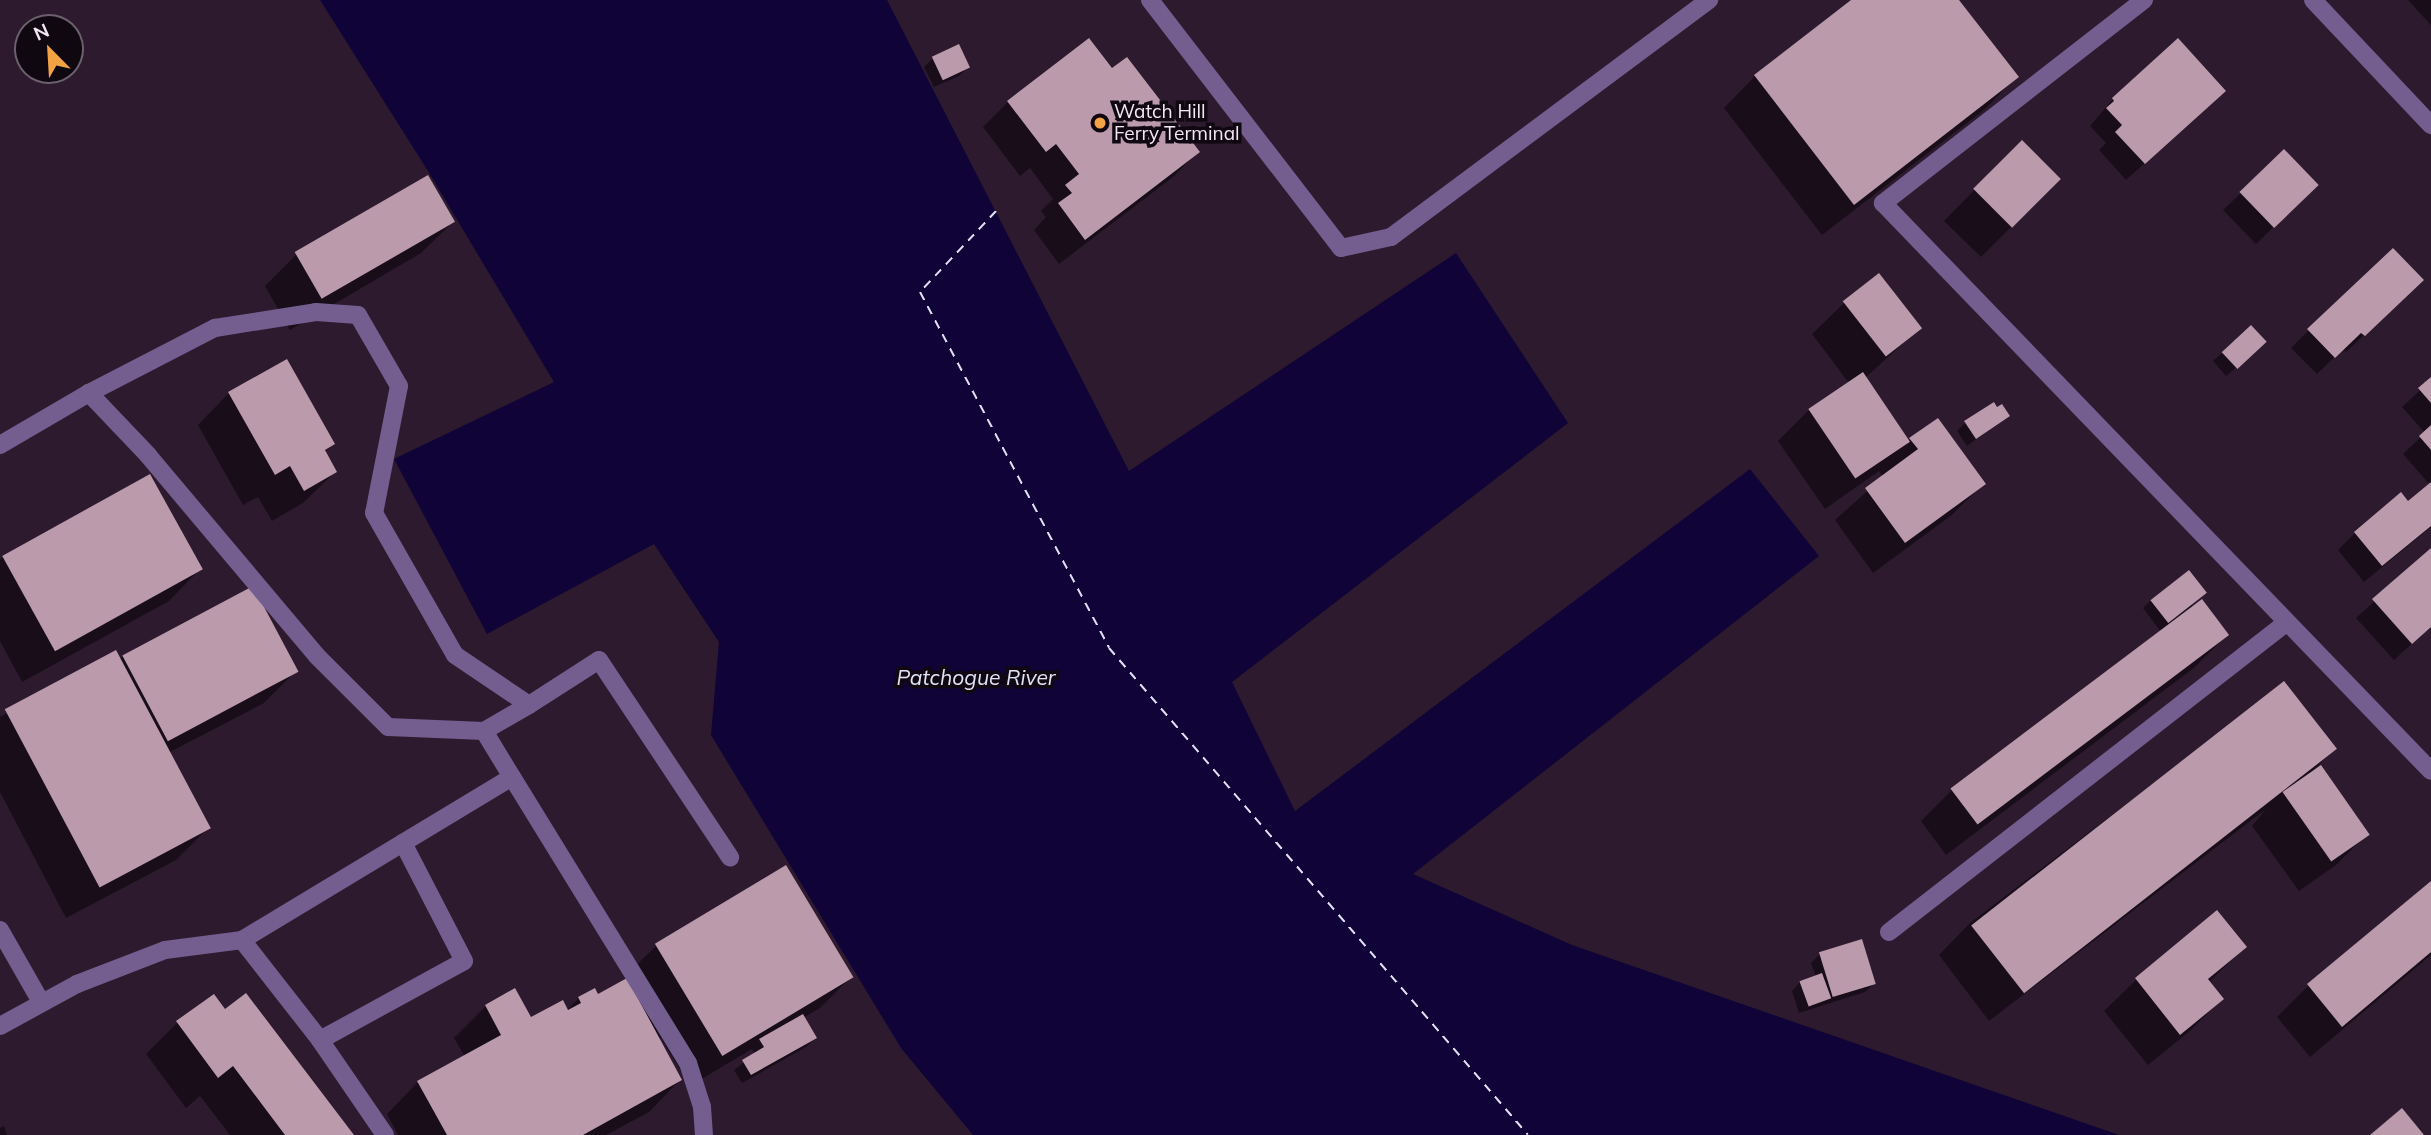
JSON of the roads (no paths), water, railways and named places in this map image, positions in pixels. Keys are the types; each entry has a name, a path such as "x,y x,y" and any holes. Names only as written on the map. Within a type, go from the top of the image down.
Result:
{"street":[{"path":"1150,0 1341,248 1391,237 1709,0"},
{"path":"2144,0 1883,203 2431,771"},
{"path":"2313,0 2431,125"},
{"path":"0,445 89,393 215,328 316,312 358,315 399,386 374,513 455,655 529,705"},
{"path":"89,393 148,454 317,656 388,727 484,731 599,660 730,857"},
{"path":"1889,932 2287,622"},
{"path":"484,731 688,1063 702,1107 704,1135"},
{"path":"0,1026 77,984 165,950 242,940 512,778"},
{"path":"320,1040 464,961 403,843"},
{"path":"0,930 41,1002"},
{"path":"242,940 320,1040 385,1135"}],"water":[{"name":"Patchogue River","path":"320,0 887,0 1129,471 1456,253 1568,423 1232,682 1295,811 1750,469 1819,556 1413,874 1572,945 2119,1135 973,1135 901,1048 711,735 719,642 654,544 487,634 394,459 554,382 428,171"}],"place":[{"name":"Watch Hill Ferry Terminal","path":"1100,123"}]}
